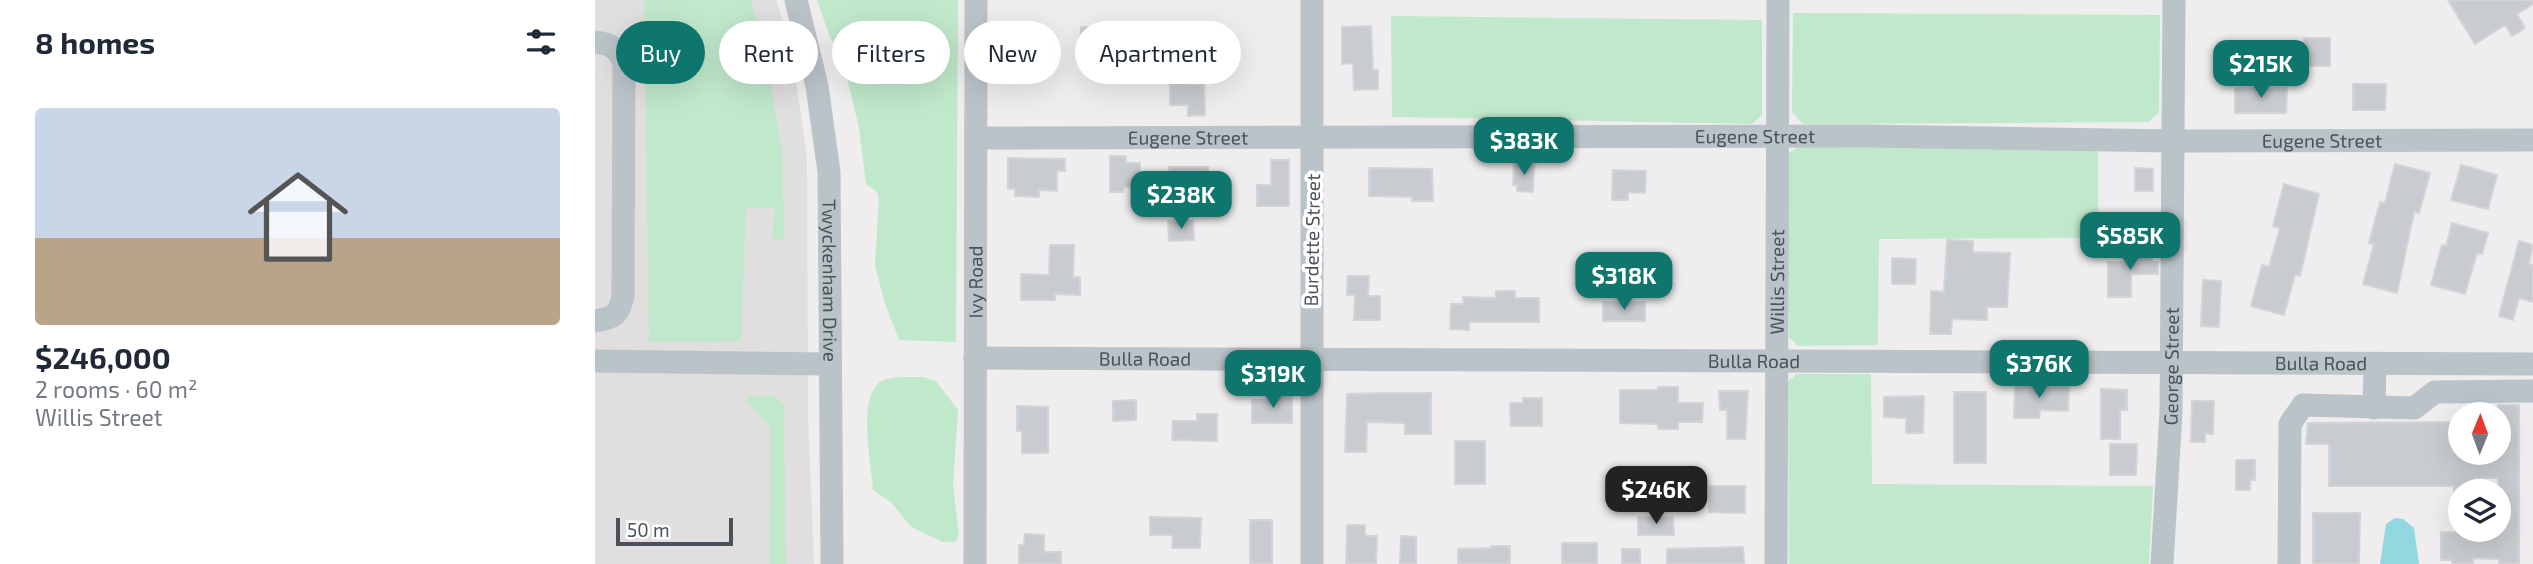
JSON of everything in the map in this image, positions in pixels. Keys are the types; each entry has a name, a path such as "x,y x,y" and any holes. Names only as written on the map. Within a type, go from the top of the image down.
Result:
{"street":[{"name":"Twyckenham Drive","path":"796,0 817,86 829,172 832,564"},
{"name":"Ivy Road","path":"975,564 976,0"},
{"name":"Burdette Street","path":"1312,0 1312,564"},
{"name":"Willis Street","path":"1776,564 1778,0"},
{"name":"George Street","path":"2162,564 2171,363 2174,0"},
{"path":"595,43 609,44 619,51 624,64 624,91 623,296 620,311 613,318 595,321"},
{"name":"Eugene Street","path":"975,138 2125,137 2173,141 2533,140"},
{"name":"Bulla Road","path":"975,358 2533,364"},
{"path":"595,361 829,364"},
{"path":"2374,408 2375,363"},
{"path":"2289,564 2289,435 2295,412 2303,405 2414,408 2435,391 2533,391"}],"shaded area":[{"path":"595,0 776,0 783,21 719,21 719,84 796,84 807,157 808,415 814,564 595,564"}],"green space":[{"path":"644,0 751,0 757,21 719,21 719,84 771,84 782,151 784,235 781,240 772,239 775,208 746,208 741,341 649,342 645,84 705,84 705,21 644,21"},
{"path":"817,0 958,0 956,342 899,340 885,304 875,265 879,198 877,192 866,184 859,128 848,84 950,84 950,21 832,21 831,40"},
{"path":"1793,13 2160,15 2159,113 2148,122 1803,124 1792,112"},
{"path":"1391,16 1762,20 1762,115 1752,124 1392,117"},
{"path":"1797,147 2098,148 2098,238 1879,239 1878,345 1798,346 1789,337 1787,155"},
{"path":"1797,374 1871,374 1872,484 2153,486 2149,564 1789,564 1788,381"},
{"path":"898,377 923,377 936,381 958,410 953,486 959,535 955,542 943,542 911,527 892,503 873,490 867,430 870,399 875,387 884,380"},
{"path":"748,396 775,396 784,405 786,564 770,564 771,428 746,400"}],"water":[{"path":"2395,518 2403,519 2414,528 2419,564 2380,564 2386,524"}],"building":[{"path":"2448,0 2533,0 2533,4 2517,14 2525,28 2512,36 2505,25 2475,44"},
{"path":"1371,26 1373,70 1378,70 1378,89 1354,90 1353,63 1342,64 1342,27"},
{"path":"2304,38 2330,38 2330,66 2304,66"},
{"path":"1170,84 1204,84 1205,115 1188,116 1188,105 1170,105"},
{"path":"2353,84 2386,84 2385,110 2353,110"},
{"path":"2235,88 2287,88 2286,113 2235,113"},
{"path":"1110,156 1126,156 1126,163 1140,163 1140,187 1124,187 1123,192 1110,192"},
{"path":"1008,158 1065,159 1065,171 1057,171 1057,191 1039,190 1039,197 1015,196 1015,189 1008,189"},
{"path":"1271,160 1289,160 1289,206 1257,206 1257,185 1271,185"},
{"path":"1514,164 1534,165 1533,192 1517,191 1517,185 1513,185"},
{"path":"2395,164 2430,173 2419,213 2414,212 2397,293 2363,284 2374,244 2369,243 2380,202 2385,203"},
{"path":"2461,165 2497,175 2488,209 2451,200"},
{"path":"1169,167 1208,167 1208,191 1187,191 1187,183 1169,183"},
{"path":"1369,168 1432,169 1433,201 1412,201 1412,197 1369,196"},
{"path":"2135,168 2153,169 2153,191 2135,191"},
{"path":"1613,170 1646,171 1645,193 1628,192 1628,200 1612,200"},
{"path":"2284,184 2319,194 2300,276 2295,274 2284,315 2251,306 2262,265 2269,267 2280,228 2273,226"},
{"path":"1168,221 1193,221 1194,240 1169,241"},
{"path":"2452,223 2488,233 2482,254 2477,253 2465,294 2431,285 2442,245 2446,246"},
{"path":"1947,240 1973,241 1973,252 2010,253 2007,307 1987,307 1987,320 1952,319 1951,334 1930,334 1931,291 1944,292"},
{"path":"2519,241 2533,245 2529,264 2533,265 2533,302 2519,298 2513,320 2499,316"},
{"path":"1050,245 1074,245 1073,277 1080,277 1080,295 1055,294 1055,300 1021,300 1021,274 1049,275"},
{"path":"2152,249 2152,262 2158,262 2158,274 2131,274 2131,297 2108,297 2108,262 2129,262 2129,250"},
{"path":"1892,258 1916,259 1915,284 1892,284"},
{"path":"1348,276 1369,276 1368,296 1380,296 1380,320 1354,320 1355,295 1347,295"},
{"path":"2203,280 2221,281 2219,327 2201,326"},
{"path":"1496,291 1515,291 1515,298 1539,298 1539,322 1469,322 1469,330 1450,329 1451,304 1463,304 1463,297 1496,298"},
{"path":"1603,302 1645,302 1645,321 1603,321"},
{"path":"2015,384 2069,386 2068,411 2040,410 2039,418 2014,418"},
{"path":"1658,387 1678,387 1678,403 1703,403 1702,422 1678,422 1678,429 1658,429 1658,424 1620,423 1620,390 1658,390"},
{"path":"2101,389 2127,390 2127,410 2120,410 2120,439 2101,439"},
{"path":"1719,391 1748,391 1745,439 1727,439 1727,410 1720,410"},
{"path":"1954,392 1986,392 1986,463 1954,463"},
{"path":"1431,393 1431,434 1405,434 1405,423 1367,422 1366,452 1345,452 1347,394"},
{"path":"1270,396 1292,396 1292,423 1252,423 1252,400 1270,400"},
{"path":"1924,396 1923,433 1906,433 1906,418 1884,417 1884,397"},
{"path":"1523,398 1542,398 1542,426 1511,426 1510,403 1523,403"},
{"path":"1136,400 1136,420 1113,421 1113,401"},
{"path":"2192,401 2214,401 2213,434 2205,433 2205,442 2191,442"},
{"path":"2511,405 2519,405 2519,564 2499,564 2499,559 2473,558 2473,564 2452,564 2452,560 2441,560 2441,532 2448,532 2448,542 2511,542 2511,479 2448,479 2448,486 2329,486 2329,444 2306,444 2308,423 2448,422 2448,466 2511,466"},
{"path":"1017,406 1048,407 1048,453 1022,453 1022,431 1017,431"},
{"path":"1197,414 1217,414 1217,441 1172,440 1173,421 1197,421"},
{"path":"1455,441 1485,441 1485,484 1455,484"},
{"path":"2110,444 2137,444 2136,475 2110,475"},
{"path":"2236,460 2255,460 2255,480 2250,480 2250,490 2236,490"},
{"path":"1709,486 1745,486 1745,513 1709,512"},
{"path":"1627,489 1649,489 1649,507 1627,507"},
{"path":"2313,513 2360,513 2359,564 2313,564"},
{"path":"1150,517 1201,518 1200,548 1172,548 1173,535 1150,535"},
{"path":"1638,517 1673,517 1674,535 1638,535"},
{"path":"1250,520 1272,520 1272,564 1250,564"},
{"path":"1347,525 1365,525 1365,536 1377,536 1376,564 1346,564"},
{"path":"1025,534 1044,535 1044,552 1061,552 1061,564 1019,564 1019,545 1024,545"},
{"path":"1401,536 1416,537 1416,564 1400,564"},
{"path":"1562,543 1597,543 1597,564 1562,564"},
{"path":"1510,546 1510,564 1458,564 1458,549"},
{"path":"1743,547 1744,564 1667,564 1667,549"},
{"path":"1622,549 1640,549 1640,564 1622,564"}]}
